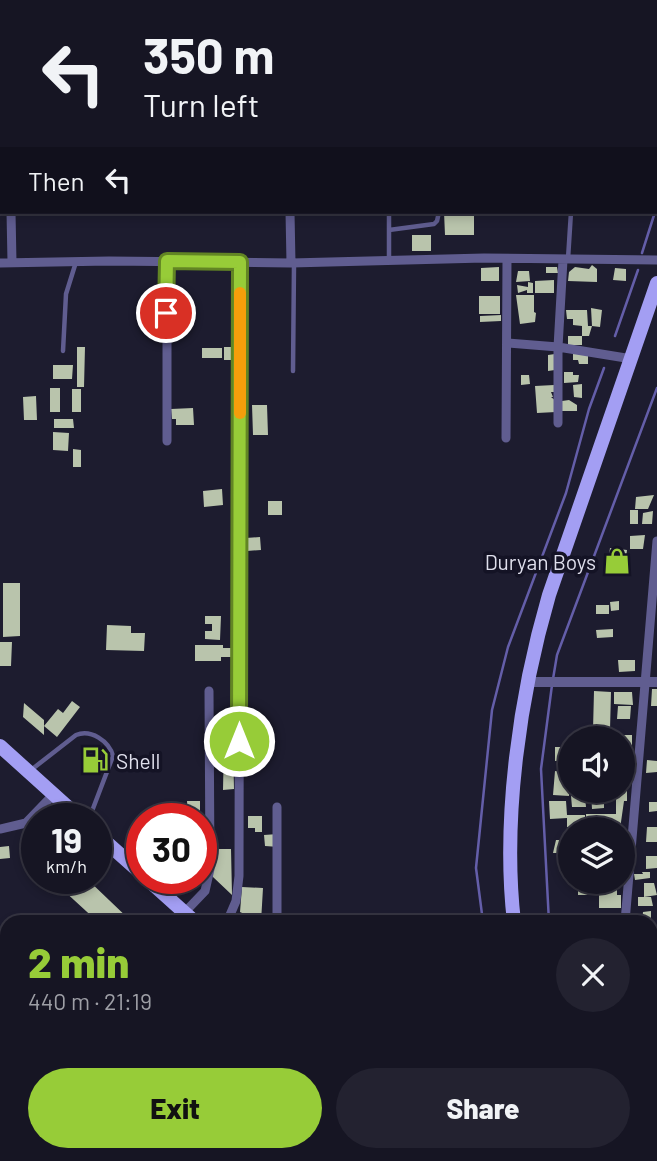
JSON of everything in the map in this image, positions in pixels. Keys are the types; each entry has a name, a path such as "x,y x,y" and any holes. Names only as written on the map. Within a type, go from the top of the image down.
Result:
{"main road":[{"path":"514,915 512,820 518,752 529,682 549,595 657,283"},
{"path":"0,746 64,803"},
{"path":"112,847 126,860"},
{"path":"164,894 187,915"}],"street":[{"path":"11,214 12,262"},
{"path":"290,214 293,263"},
{"path":"506,438 507,259"},
{"path":"558,423 558,347 565,260"},
{"path":"0,262 657,260"},
{"path":"167,261 167,441"},
{"path":"229,915 236,901 239,876 240,262"},
{"path":"507,342 632,359"},
{"path":"626,915 657,541"},
{"path":"529,682 657,681"},
{"path":"192,915 205,891 210,869 209,691"},
{"path":"0,829 26,823 54,794"},
{"path":"277,807 277,915"}],"lane":[{"path":"389,214 390,261"},
{"path":"389,230 434,223 439,214"},
{"path":"565,260 571,214"},
{"path":"63,351 66,294 77,261"},
{"path":"293,263 293,371"},
{"path":"29,772 76,735 85,732 95,735 110,748 113,756 95,803"}],"building":[{"path":"444,214 474,214 474,235 445,235"},
{"path":"412,235 431,235 431,251 412,251"},
{"path":"592,265 597,269 597,282 568,281 569,272 575,267 589,269"},
{"path":"499,267 499,281 481,281 481,268"},
{"path":"546,267 557,267 558,273 546,273"},
{"path":"615,268 626,269 626,281 613,280"},
{"path":"518,271 529,271 530,281 516,282"},
{"path":"554,280 554,293 535,293 535,281"},
{"path":"528,282 533,283 533,293 527,293 527,290 518,293 517,285 528,287"},
{"path":"516,295 534,295 535,322 520,324"},
{"path":"479,296 500,296 500,314 479,314"},
{"path":"591,308 602,310 600,327 592,326"},
{"path":"566,310 587,310 588,326 592,326 589,336 582,336 582,326 573,325 573,319 567,319"},
{"path":"501,315 501,321 480,322 480,316"},
{"path":"568,336 582,336 582,345 568,345"},
{"path":"77,347 85,347 84,387 77,387"},
{"path":"224,347 233,347 233,360 224,360"},
{"path":"202,348 222,348 222,358 202,358"},
{"path":"573,353 588,353 588,364 579,364 578,360 573,360"},
{"path":"555,354 555,370 548,371 548,355"},
{"path":"53,365 73,365 72,379 53,379"},
{"path":"564,372 579,375 578,382 564,383"},
{"path":"521,375 529,375 530,384 521,385"},
{"path":"582,384 582,398 574,397 573,385"},
{"path":"554,385 555,392 551,392 551,397 556,401 556,412 537,413 535,386"},
{"path":"50,388 60,388 60,412 50,412"},
{"path":"72,389 81,389 81,412 72,412"},
{"path":"36,396 37,420 24,420 23,397"},
{"path":"569,400 577,405 577,411 562,411 562,401"},
{"path":"252,405 267,405 268,435 253,435"},
{"path":"193,408 194,425 176,425 171,409"},
{"path":"54,419 73,419 74,428 54,428"},
{"path":"53,432 69,433 68,451 53,450"},
{"path":"73,449 81,450 81,467 73,467"},
{"path":"222,489 223,505 204,507 203,491"},
{"path":"654,495 648,509 635,509 636,497"},
{"path":"268,501 282,501 282,515 268,515"},
{"path":"630,510 638,510 638,524 630,524"},
{"path":"653,511 652,524 642,524 643,513"},
{"path":"645,535 643,549 630,549 630,536"},
{"path":"260,537 261,550 247,551 246,538"},
{"path":"610,548 627,550 624,574 607,572"},
{"path":"3,583 20,583 20,636 3,637"},
{"path":"619,601 619,610 611,611 610,602"},
{"path":"596,605 609,605 609,614 596,614"},
{"path":"205,616 221,616 220,640 205,639 205,631 212,631 212,624 205,624"},
{"path":"107,625 131,626 131,633 145,633 144,651 106,650"},
{"path":"613,629 613,637 597,638 596,630"},
{"path":"0,642 12,642 11,666 0,666"},
{"path":"195,645 223,645 223,648 232,648 232,657 221,657 221,661 195,661"},
{"path":"618,660 635,660 635,671 619,672"},
{"path":"652,689 657,689 657,706 651,706"},
{"path":"594,691 611,692 610,726 593,726"},
{"path":"614,692 632,692 633,705 614,704"},
{"path":"72,701 80,707 57,737 44,726 58,709 63,713"},
{"path":"24,703 44,720 44,735 23,717"},
{"path":"618,706 631,706 630,719 617,719"},
{"path":"224,742 233,742 234,789 223,790"},
{"path":"555,747 558,747 558,761 555,761"},
{"path":"647,760 657,761 657,772 646,773"},
{"path":"555,771 558,771 558,795 553,795"},
{"path":"549,801 566,803 567,815 585,815 585,817 550,819"},
{"path":"649,802 657,802 657,811 649,812"},
{"path":"572,803 586,803 586,807 572,807"},
{"path":"592,803 604,803 604,808 592,809"},
{"path":"616,803 624,803 622,817 586,817 586,814 616,814"},
{"path":"248,816 262,816 262,832 248,828"},
{"path":"647,827 657,827 657,842 646,842"},
{"path":"278,834 279,847 265,846 264,835"},
{"path":"556,840 558,840 558,853 553,853"},
{"path":"9,846 10,858 0,859 0,847"},
{"path":"217,849 231,849 232,895 217,881"},
{"path":"646,856 657,856 657,868 646,869"},
{"path":"642,872 650,872 650,878 635,880 635,874 643,874"},
{"path":"644,883 654,883 657,895 644,897"},
{"path":"242,887 263,888 261,915 240,912"},
{"path":"67,894 103,894 125,915 90,915"},
{"path":"599,895 621,895 621,908 599,908"},
{"path":"638,897 651,897 653,906 638,906"}],"waterway":[{"path":"642,253 654,214"},
{"path":"615,336 638,270"},
{"path":"482,915 476,868 492,710 508,647 566,493 589,409 604,368"},
{"path":"553,679 557,655 657,388"},
{"path":"549,915 541,769 552,685"}],"slow traffic":[{"path":"240,293 240,413"}],"place":[{"name":"Duryan Boys","path":"617,561"},
{"name":"Shell","path":"95,760"}],"route":[{"path":"166,313 167,261 240,262 239,741"}]}
